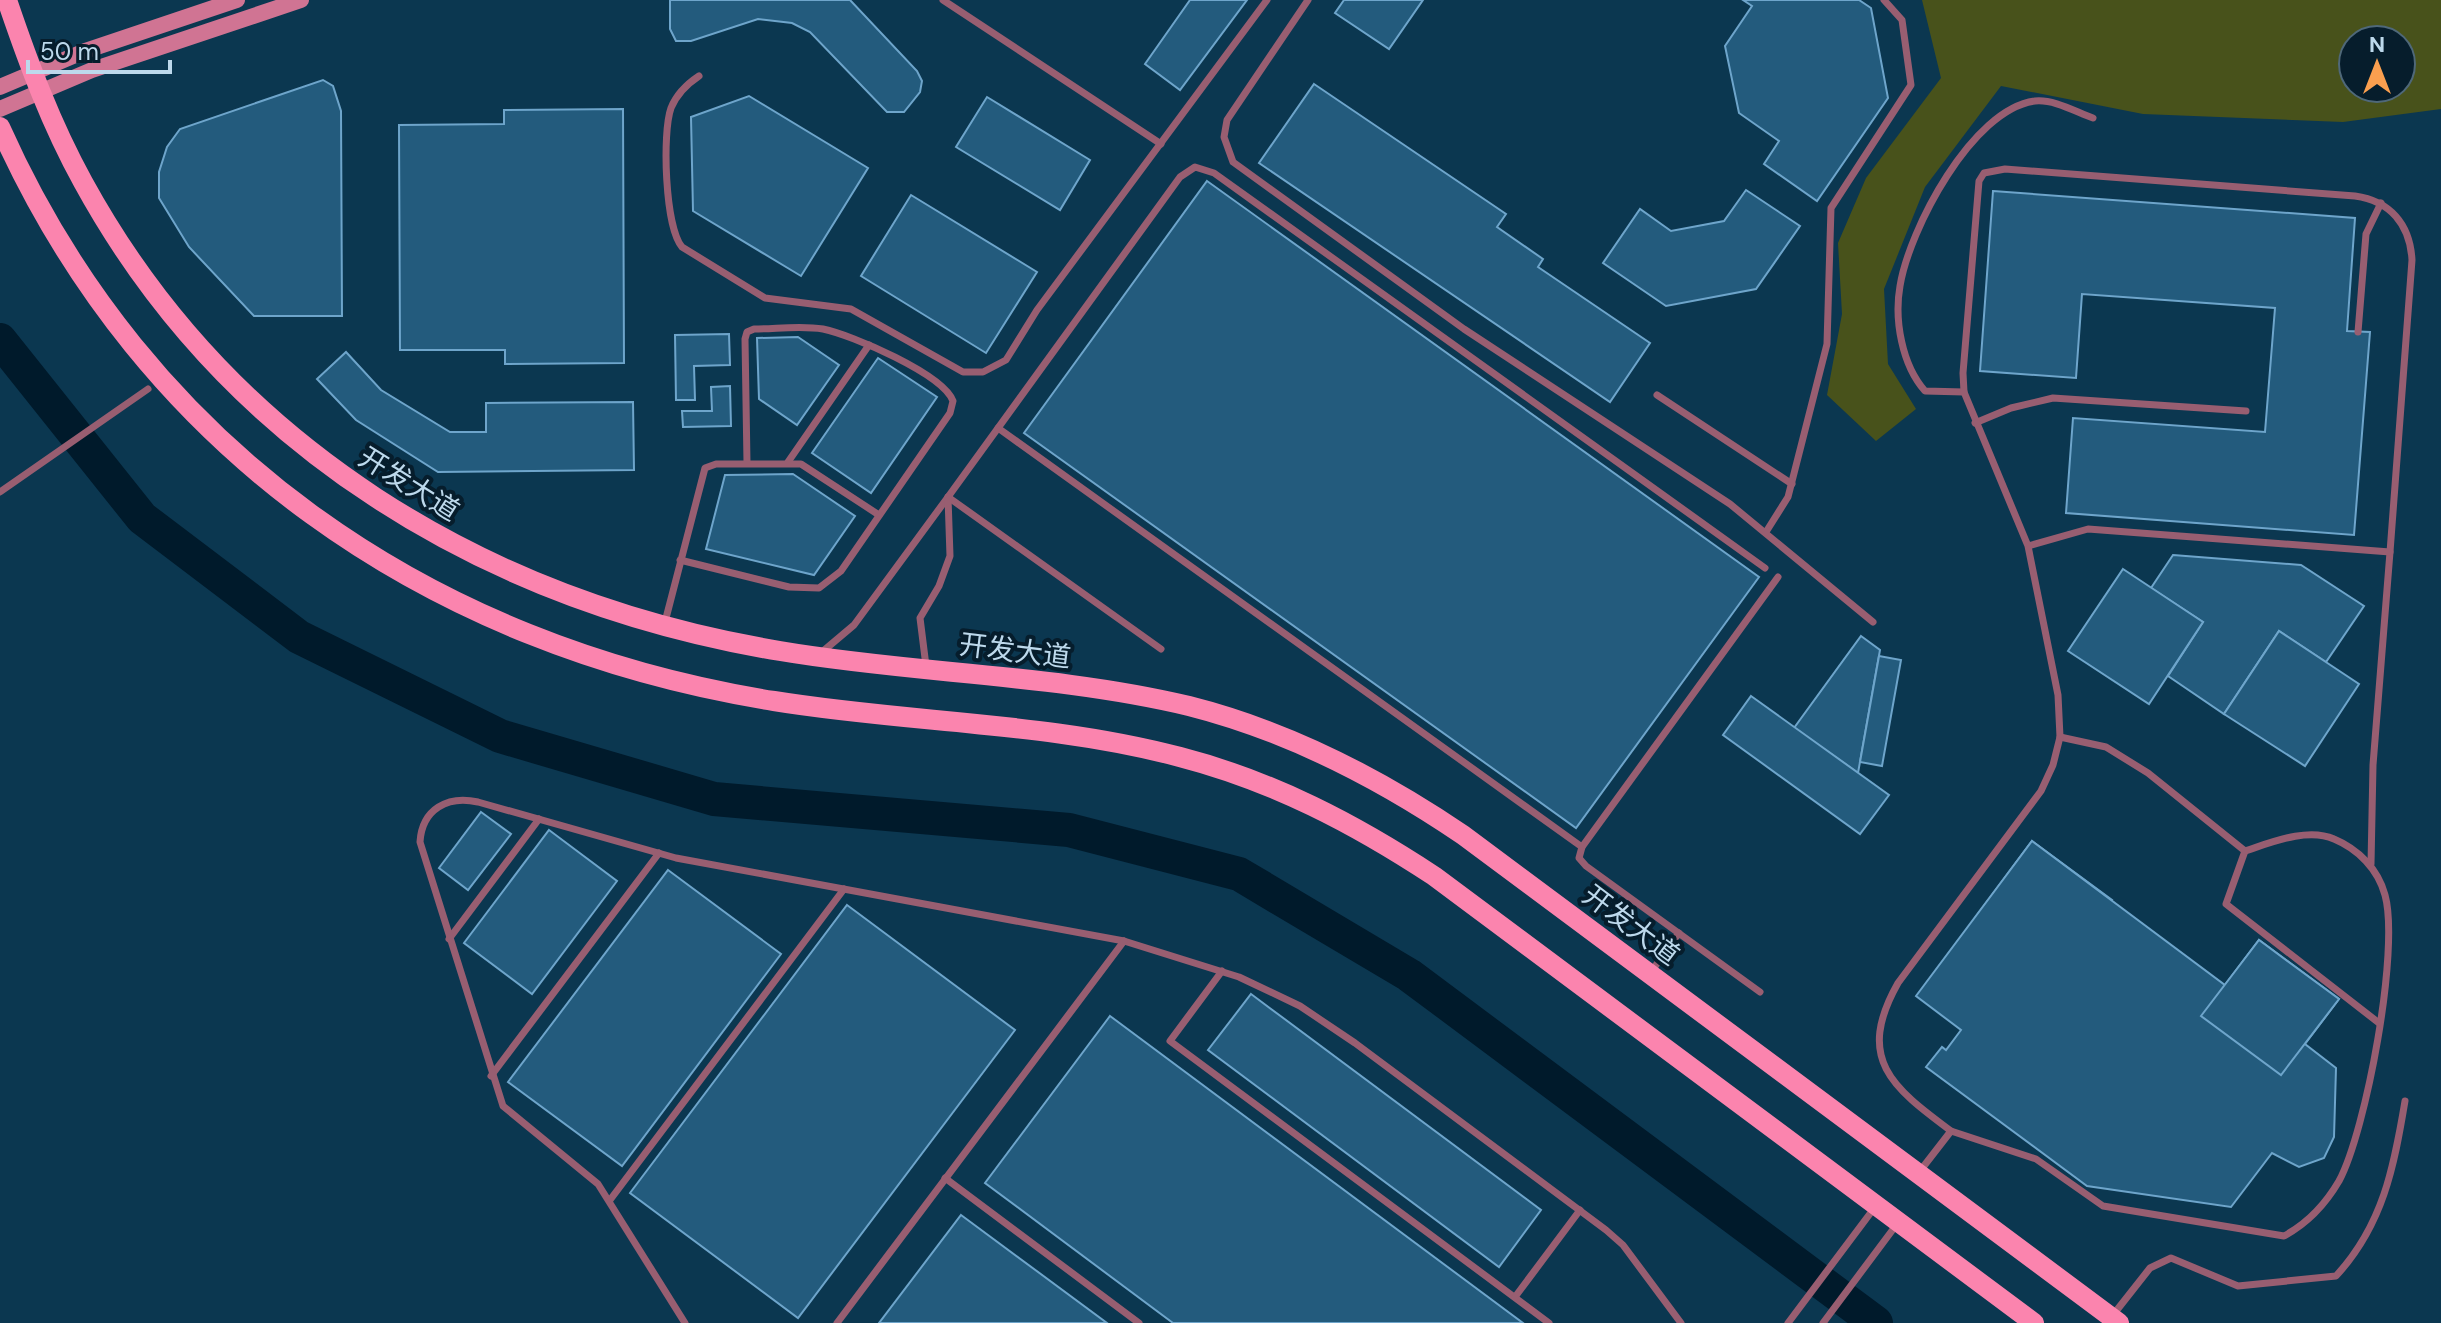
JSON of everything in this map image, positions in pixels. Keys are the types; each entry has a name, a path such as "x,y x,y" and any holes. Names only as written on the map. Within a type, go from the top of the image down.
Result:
{"main road":[{"name":"开发大道","path":"7,0 36,82 83,182 137,269 201,349 283,429 364,491 463,550 580,600 664,624 729,641 815,656 1143,696 1229,718 1334,758 1422,807 2115,1320"},
{"path":"0,109 36,82 237,0"},
{"path":"0,87 36,82 151,49 301,0"},
{"path":"0,127 66,253 104,309 163,382 219,440 280,493 324,526 415,583 463,607 564,648 718,690 825,709 1133,746 1194,761 1269,786 1354,826 1434,876 2034,1323"}],"lane":[{"path":"943,0 1161,144"},
{"path":"699,76 682,89 668,118 670,218 675,238 682,247 765,298 851,309 963,372 983,372 1006,360 1030,319 1267,0"},
{"path":"1308,0 1227,120 1224,137 1233,162 1464,329 1695,479 1766,532 1873,622"},
{"path":"1766,532 1781,511 1792,484 1827,344 1831,208 1911,85 1902,20 1884,0"},
{"path":"1964,392 1925,391 1912,376 1899,328 1899,288 1909,248 1943,183 1992,120 2020,104 2038,100 2093,118"},
{"path":"815,656 854,625 1180,177 1195,167 1206,168 1765,568"},
{"path":"2021,170 2355,196 2381,203 2392,211 2408,233 2412,260 2373,765 2371,864 2385,892 2390,917 2390,958 2368,1087 2339,1180 2308,1223 2284,1236 2103,1206 2036,1159 1951,1131 1904,1096 1886,1074 1879,1046 1882,1017 1898,983 2041,791 2053,765 2060,737 2058,695 2028,546 1964,392 1977,190 1984,173 2021,170"},
{"path":"2358,332 2366,234 2381,203"},
{"path":"680,560 789,587 819,588 841,571 950,413 953,401 947,391 904,362 869,345 822,329 747,332 747,463"},
{"path":"788,462 869,345"},
{"path":"0,492 148,389"},
{"path":"1657,395 1792,484"},
{"path":"1975,423 2011,408 2053,398 2246,411"},
{"path":"998,428 1582,847"},
{"path":"664,624 705,468 788,462 811,469 879,515"},
{"path":"948,497 1161,649"},
{"path":"927,669 920,618 939,586 950,556 948,497"},
{"path":"2028,546 2088,529 2390,552"},
{"path":"1760,992 1579,858 1582,847 1778,577"},
{"path":"2060,737 2106,747 2148,773 2245,851"},
{"path":"685,1323 610,1200 583,1169 503,1106 491,1076 420,842 426,818 445,802 462,799 659,853 1124,941 1222,971 1300,1006 1344,1035 1580,1210 1623,1245 1676,1322"},
{"path":"449,939 539,819"},
{"path":"2245,851 2292,836 2332,837 2371,864"},
{"path":"2245,851 2226,904 2379,1023"},
{"path":"491,1076 659,853"},
{"path":"610,1200 844,889"},
{"path":"1649,973 1679,933"},
{"path":"837,1323 1124,941"},
{"path":"1222,971 1170,1041 1549,1323"},
{"path":"2115,1320 2150,1268 2171,1258 2238,1286 2336,1276 2360,1249 2393,1173 2405,1101"},
{"path":"1918,1174 1951,1131"},
{"path":"945,1178 1139,1323"},
{"path":"1788,1323 1876,1205"},
{"path":"1515,1297 1580,1210"},
{"path":"1823,1323 1899,1222"}],"green space":[{"path":"1922,0 2441,0 2441,109 2343,122 2143,114 2001,86 1925,187 1884,289 1888,364 1916,409 1876,441 1827,395 1842,314 1838,243 1866,178 1941,78"}],"building":[{"path":"670,0 850,0 917,71 922,81 920,92 904,112 887,112 810,32 792,23 758,19 691,41 676,41 670,29"},
{"path":"1190,0 1247,0 1180,90 1145,64"},
{"path":"1344,0 1423,0 1389,49 1335,13"},
{"path":"1743,0 1859,0 1871,8 1888,98 1817,201 1764,164 1779,141 1739,113 1725,46 1752,6"},
{"path":"323,80 333,86 341,111 342,316 254,316 189,247 159,198 159,172 167,147 180,129"},
{"path":"1314,84 1506,214 1497,227 1543,259 1538,267 1650,343 1610,402 1259,163"},
{"path":"749,96 868,168 801,276 693,211 691,117"},
{"path":"987,97 1090,160 1060,210 956,147"},
{"path":"623,109 624,363 505,364 505,350 400,350 399,125 504,124 504,110"},
{"path":"1207,181 1759,577 1576,828 1024,433"},
{"path":"1746,190 1800,226 1756,289 1666,306 1603,263 1640,209 1671,231 1724,221"},
{"path":"1993,191 2355,218 2347,331 2370,332 2354,535 2066,513 2073,418 2265,432 2275,308 2082,294 2076,378 1980,371"},
{"path":"911,195 1037,272 986,353 861,276"},
{"path":"729,334 730,365 694,366 695,400 676,400 675,335"},
{"path":"798,337 839,365 797,425 759,399 757,338"},
{"path":"346,352 381,390 450,432 486,432 486,403 633,402 634,470 438,472 356,420 317,379"},
{"path":"878,358 937,397 871,493 812,453"},
{"path":"730,386 731,426 683,427 682,411 712,411 711,387"},
{"path":"793,474 855,516 814,575 706,549 725,475"},
{"path":"2173,555 2301,565 2364,606 2326,662 2279,631 2224,714 2168,676 2203,622 2151,588"},
{"path":"2123,569 2203,622 2149,704 2068,651"},
{"path":"2279,631 2359,684 2305,766 2224,714"},
{"path":"1861,636 1880,650 1858,773 1794,728"},
{"path":"1879,656 1901,660 1882,766 1860,762"},
{"path":"1751,696 1889,795 1860,834 1723,735"},
{"path":"481,812 511,834 468,890 439,868"},
{"path":"549,830 617,881 532,994 464,943"},
{"path":"2032,841 2112,900 2054,977 1975,918"},
{"path":"2032,841 2225,985 2259,940 2339,999 2305,1044 2336,1068 2334,1137 2324,1158 2299,1167 2272,1153 2231,1207 2087,1186 1926,1067 1942,1047 1946,1050 1961,1030 1916,996"},
{"path":"668,870 781,954 622,1166 508,1082"},
{"path":"847,905 1015,1030 798,1318 630,1193"},
{"path":"2259,940 2339,999 2281,1075 2201,1016"},
{"path":"1251,994 1541,1210 1499,1267 1208,1050"},
{"path":"1110,1016 1523,1323 1173,1323 985,1183"},
{"path":"961,1215 1107,1323 879,1323"}],"waterway":[{"path":"0,340 142,518 299,637 500,736 714,799 1069,830 1239,874 1409,975 1876,1323"}]}
